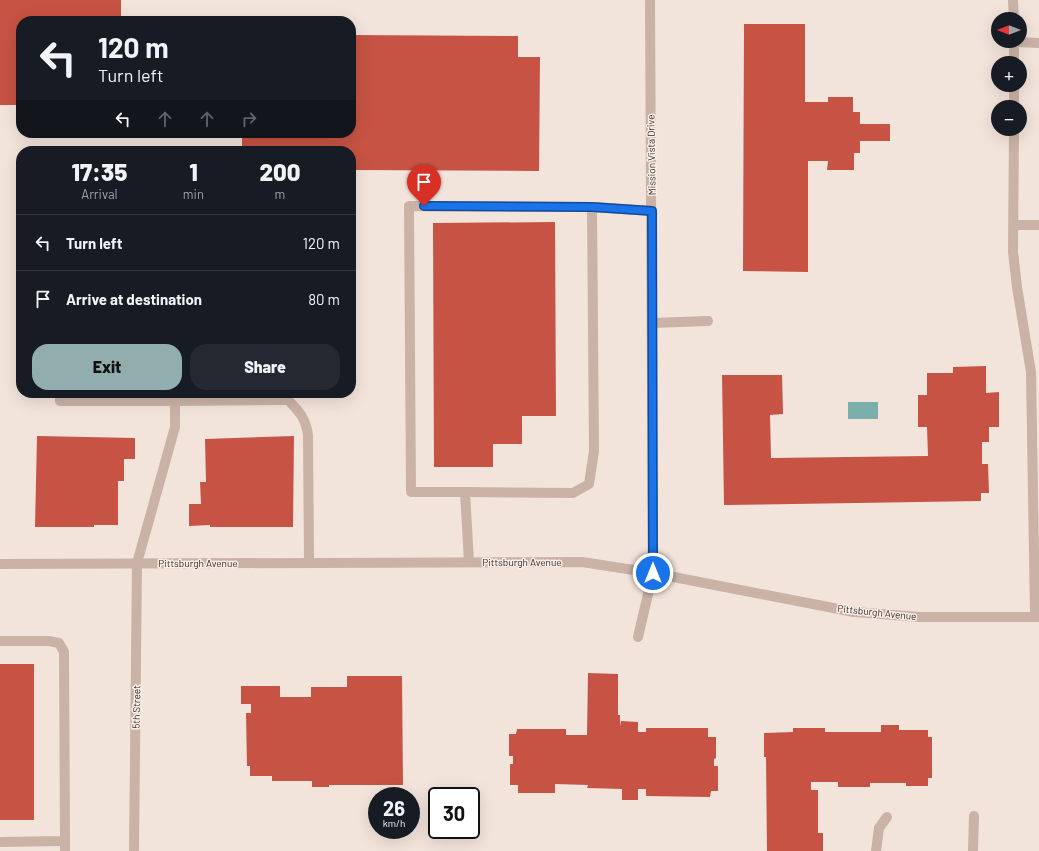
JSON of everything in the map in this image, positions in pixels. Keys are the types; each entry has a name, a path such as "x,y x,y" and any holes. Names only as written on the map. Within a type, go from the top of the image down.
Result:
{"street":[{"name":"Mission Vista Drive","path":"638,637 653,573 650,0"},
{"path":"1013,0 1014,12"},
{"path":"1027,42 1039,43"},
{"path":"1014,136 1014,252 1017,287 1030,372 1035,394 1037,617"},
{"path":"592,207 594,451 590,484 573,493 411,492 409,206 592,207 652,211"},
{"path":"1014,225 1039,225"},
{"path":"652,323 708,321"},
{"path":"60,398 60,401 175,401 243,398"},
{"path":"290,398 306,422 308,435 309,562"},
{"name":"5th Street","path":"134,851 137,563 175,427 175,401"},
{"path":"465,492 469,562"},
{"name":"Pittsburgh Avenue","path":"0,564 582,562 653,573 854,612 920,617 1037,617"},
{"path":"0,641 50,641 59,643 64,652 65,846 0,842"},
{"path":"973,851 974,816"},
{"path":"876,851 879,828 887,817"}],"water":[{"path":"848,402 878,402 878,419 848,419"}],"building":[{"path":"0,0 121,0 121,16 16,16 16,105 0,105"},
{"path":"744,24 805,24 805,102 828,102 828,97 853,97 853,112 860,112 860,124 890,124 890,141 860,141 860,153 854,153 854,170 827,170 828,161 808,161 808,272 743,271"},
{"path":"356,35 518,36 518,57 540,57 539,171 356,170 356,146 242,146 242,138 356,138"},
{"path":"555,222 556,416 522,416 522,444 493,444 493,467 434,467 433,223"},
{"path":"986,366 986,393 999,392 999,427 989,427 989,442 982,442 982,464 988,464 989,493 981,493 981,501 724,505 722,375 782,375 783,414 770,415 771,458 928,456 927,427 918,427 918,395 927,395 927,373 953,373 953,367"},
{"path":"37,436 135,438 135,459 124,459 124,481 118,481 118,525 94,525 94,527 35,527"},
{"path":"294,436 293,527 210,527 210,525 189,526 189,504 201,504 200,482 206,482 205,439"},
{"path":"0,664 34,664 34,820 0,820"},
{"path":"588,673 618,674 618,715 620,715 620,726 621,721 638,722 638,732 646,732 646,728 708,728 708,737 716,737 716,758 714,759 714,766 718,766 718,791 711,791 710,797 646,796 646,789 638,789 638,800 622,800 622,789 587,788 588,785 555,784 555,793 518,793 518,785 510,785 510,764 513,764 513,756 509,756 509,734 516,734 517,729 566,729 566,735 587,735"},
{"path":"347,676 402,676 403,785 329,785 329,787 312,787 312,781 272,781 272,776 250,776 250,766 247,766 246,713 251,713 251,704 241,704 241,686 280,686 280,697 311,697 311,687 347,687"},
{"path":"881,725 899,725 899,730 928,730 928,737 932,737 932,778 928,778 928,786 906,786 906,783 870,783 870,787 838,787 838,782 811,782 811,790 818,790 818,833 823,833 823,851 767,851 766,757 764,757 764,733 793,732 793,728 825,728 825,732 881,732"}],"route":[{"path":"424,206 592,207 652,211 653,573"}]}
